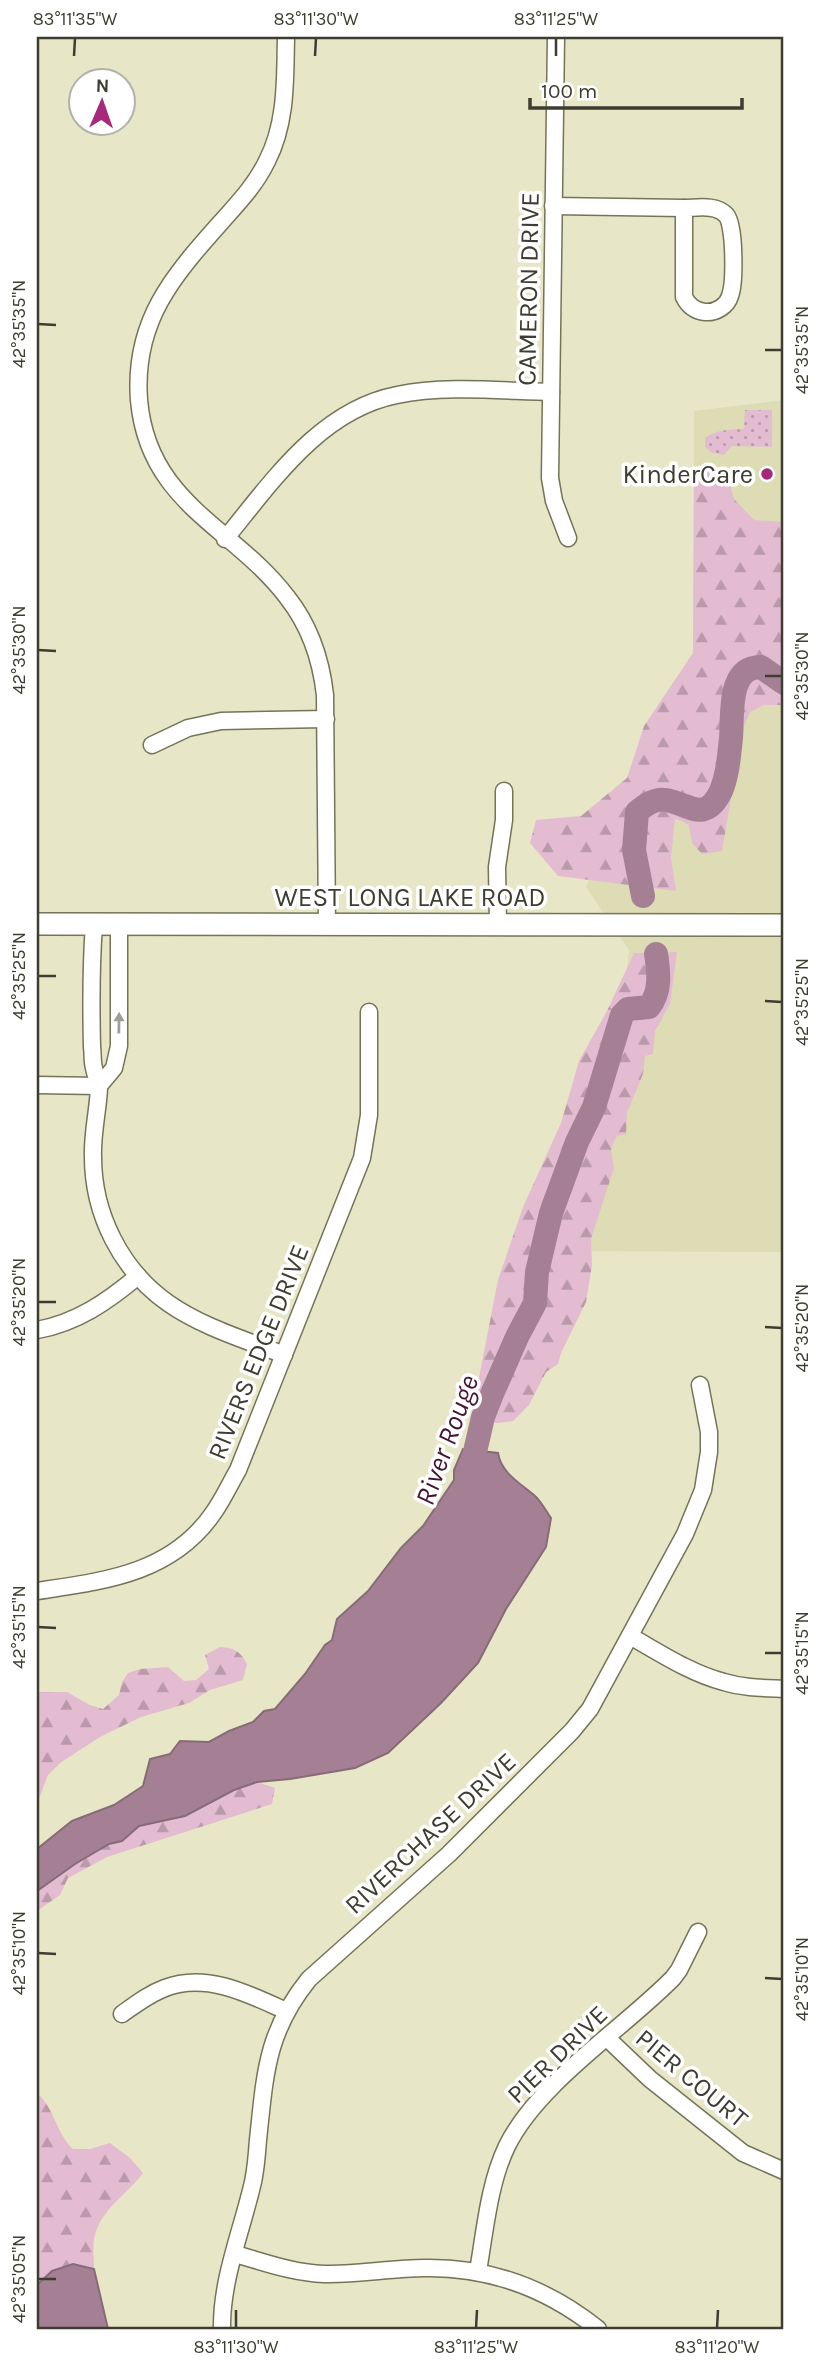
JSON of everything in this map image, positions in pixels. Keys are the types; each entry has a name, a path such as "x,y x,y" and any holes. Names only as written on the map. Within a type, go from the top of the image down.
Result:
{"main road":[{"name":"WEST LONG LAKE ROAD","path":"37,924 784,925"}],"street":[{"path":"286,37 284,102 281,122 268,159 249,191 165,289 145,334 140,360 140,402 152,450 173,488 225,539 274,581 305,625 319,659 326,719 327,926"},
{"name":"CAMERON DRIVE","path":"556,37 550,478 554,501 568,538"},
{"path":"554,206 684,208 717,209 726,215 732,228 731,293 725,305 717,311 698,311 687,303 684,297 684,208"},
{"path":"225,539 311,440 354,409 389,397 429,391 551,392"},
{"path":"152,745 188,728 221,721 326,719"},
{"path":"498,925 498,867 504,820 504,791"},
{"path":"94,924 92,1045 93,1067 99,1086 93,1156 95,1188 111,1235 138,1276 167,1303 186,1314 284,1355"},
{"path":"99,1086 114,1068 119,1046 119,925"},
{"name":"RIVERS EDGE DRIVE","path":"37,1591 101,1582 133,1573 172,1553 197,1533 215,1512 238,1470 362,1158 369,1115 369,1012"},
{"path":"37,1085 99,1086"},
{"path":"37,1330 81,1316 138,1276"},
{"name":"RIVERCHASE DRIVE","path":"222,2329 223,2302 254,2178 265,2071 275,2036 286,2011 298,1993 323,1966 449,1854 572,1731 590,1709 685,1534 703,1490 709,1432 700,1385"},
{"path":"630,1636 682,1665 723,1682 784,1689"},
{"name":"PIER DRIVE","path":"478,2271 495,2181 506,2147 525,2117 679,1970 698,1932"},
{"path":"122,2014 149,1995 167,1987 191,1983 215,1984 240,1991 286,2011"},
{"name":"PIER COURT","path":"607,2038 641,2071 743,2153 784,2171"},
{"path":"235,2254 282,2268 321,2274 424,2268 478,2271 545,2294 598,2329"}],"shaded area":[{"path":"784,400 784,1252 542,1251 622,1015 629,950 586,887 693,653 694,411"},
{"path":"463,1449 498,1453 507,1472 537,1497 551,1518 546,1547 506,1609 478,1663 441,1703 388,1753 355,1768 257,1782 234,1790 185,1816 139,1826 122,1841 109,1844 75,1864 37,1891 37,1849 72,1821 114,1805 143,1786 150,1759 170,1754 180,1741 209,1742 253,1722 264,1711 275,1709 325,1645 332,1640 337,1619 368,1591 401,1548 423,1526 454,1480 454,1470"},
{"path":"73,2264 94,2269 108,2329 37,2329 37,2285 52,2271"}],"green space":[{"path":"745,410 772,410 772,447 732,446 724,455 712,453 705,447 705,438 714,433 744,429"},
{"path":"694,468 726,470 734,499 754,520 784,522 784,705 764,705 750,712 743,729 722,851 702,854 692,843 689,825 675,818 671,858 676,891 558,876 530,843 536,820 581,816 627,778 644,726 693,653"},
{"path":"677,952 670,1004 655,1031 653,1054 645,1056 643,1074 627,1113 626,1134 617,1136 611,1148 614,1168 591,1239 592,1265 586,1302 558,1364 546,1372 529,1405 513,1421 473,1421 498,1280 523,1207 561,1123 579,1061 607,1011 634,953"},
{"path":"220,1647 236,1651 247,1664 243,1680 210,1690 189,1703 141,1717 100,1737 60,1763 48,1775 37,1804 37,1692 67,1692 103,1709 119,1695 122,1682 128,1673 140,1669 168,1667 184,1681 196,1680 209,1669 205,1655"},
{"path":"257,1782 275,1788 272,1804 107,1857 68,1878 60,1895 37,1911 37,1891 109,1844 122,1841 139,1826 185,1816 234,1790"},
{"path":"37,2093 48,2106 67,2143 73,2149 90,2149 110,2143 130,2158 143,2173 109,2209 98,2225 94,2243 94,2269 69,2266 56,2270 37,2285"}],"waterway":[{"name":"River Rouge","path":"643,896 634,850 637,812 658,800 696,809 709,807 721,791 728,765 732,705 737,683 750,669 761,667 784,683"},
{"name":"River Rouge","path":"468,1482 483,1417 517,1337 535,1303 537,1272 551,1213 577,1142 594,1107 622,1015 628,1009 649,1007 656,995 656,954"}],"place":[{"name":"KinderCare","path":"767,474"}]}
